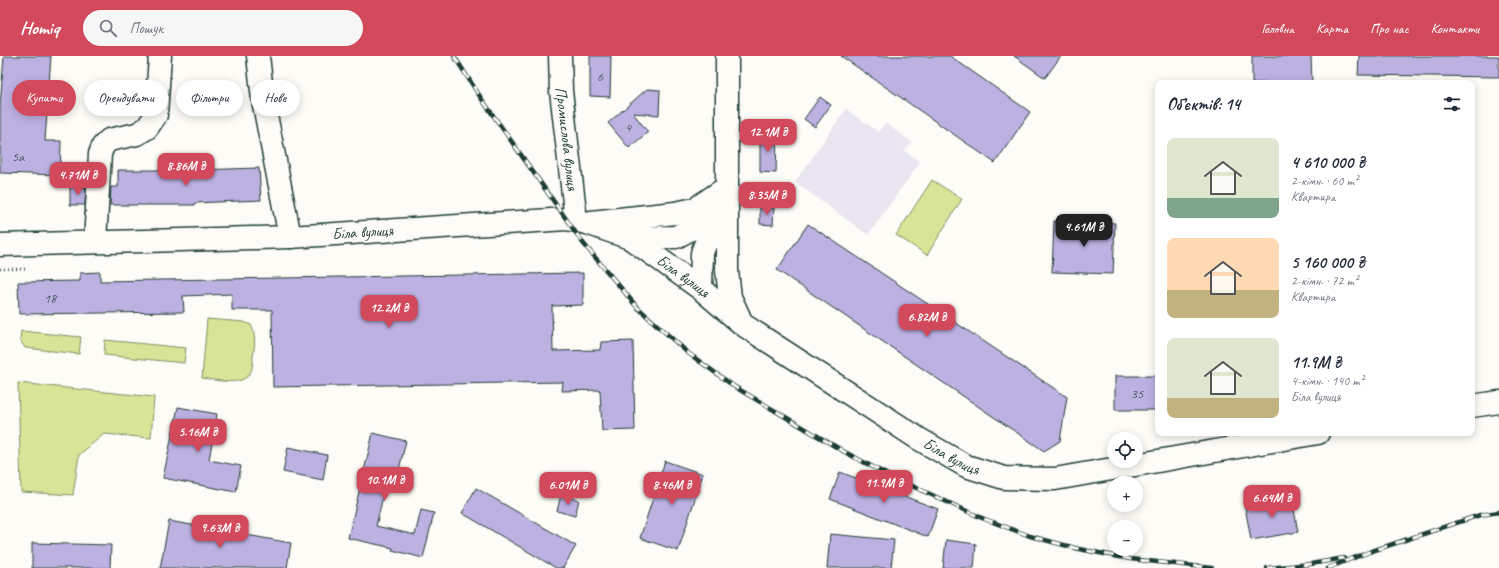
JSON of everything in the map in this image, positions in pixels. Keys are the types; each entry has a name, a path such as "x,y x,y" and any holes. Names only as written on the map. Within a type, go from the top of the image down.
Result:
{"street":[{"path":"95,242 100,154 103,146 109,140 137,134 147,128 156,115 160,56"},
{"path":"258,56 264,100 290,237"},
{"name":"Промислова вулиця","path":"560,56 561,91 582,222"},
{"path":"727,56 727,271 730,297 742,324"},
{"path":"582,222 695,209 727,187"},
{"path":"630,238 676,237 698,224 727,187"},
{"path":"701,289 702,253 727,187"},
{"name":"Біла вулиця","path":"0,245 290,237 566,219 582,222 630,238 701,289 742,324 926,443 966,466 1004,478 1055,479 1301,436"},
{"path":"1475,406 1499,402"}],"path":[{"path":"0,270 26,269"}],"shaded area":[{"path":"846,109 878,132 885,123 912,142 905,151 920,162 868,235 795,182"}],"green space":[{"path":"932,180 962,199 927,255 896,235"},
{"path":"207,319 244,322 251,325 255,340 253,365 249,375 244,379 231,382 202,378"},
{"path":"21,331 81,337 79,354 25,348 20,340"},
{"path":"105,340 186,348 184,363 104,355"},
{"path":"18,383 154,397 151,438 104,434 79,455 73,495 21,492"}],"building":[{"path":"4,56 51,56 49,80 12,80 12,116 47,116 45,141 61,141 60,175 0,173 0,106"},
{"path":"590,56 611,56 610,97 590,96"},
{"path":"841,56 950,56 1030,112 995,163"},
{"path":"1014,56 1061,56 1045,78"},
{"path":"1252,56 1311,56 1312,80 1252,80"},
{"path":"1359,56 1499,56 1499,77 1358,75"},
{"path":"647,89 660,90 659,115 633,113 648,132 629,148 608,123"},
{"path":"820,97 831,105 815,127 804,119"},
{"path":"760,134 777,134 776,173 760,172"},
{"path":"259,168 261,200 195,203 195,205 110,205 111,187 118,187 118,170"},
{"path":"70,187 86,187 85,205 70,205"},
{"path":"760,207 774,208 773,225 760,224"},
{"path":"1054,221 1115,223 1113,274 1052,272"},
{"path":"808,224 1067,397 1060,441 1044,451 777,270"},
{"path":"100,272 100,281 583,273 583,305 552,306 553,351 600,350 601,342 633,341 635,430 602,431 600,390 562,391 563,382 273,387 272,310 232,310 232,294 183,296 184,312 19,314 18,282 80,281 80,273"},
{"path":"1115,376 1155,376 1155,410 1115,410"},
{"path":"178,407 217,414 209,460 241,466 236,492 163,478"},
{"path":"373,433 406,441 395,486 386,484 376,526 415,535 421,510 434,513 423,558 392,550 393,548 348,538"},
{"path":"288,447 327,455 323,480 283,472"},
{"path":"665,461 703,474 678,551 640,538"},
{"path":"840,472 938,509 928,537 830,499"},
{"path":"476,488 576,546 563,568 556,568 462,513"},
{"path":"561,495 579,500 575,516 557,511"},
{"path":"1292,498 1298,532 1251,540 1245,507"},
{"path":"169,521 291,543 287,568 160,568"},
{"path":"830,534 894,540 891,568 827,568"},
{"path":"946,540 976,544 974,568 943,568"},
{"path":"32,543 111,545 110,568 32,568"}],"railway":[{"path":"454,56 481,98 583,243 637,307 688,353 735,387 843,451 884,473 982,518 1030,536 1079,549 1130,559 1212,568"},
{"path":"1328,568 1369,552 1480,515 1499,512"},
{"path":"1267,568 1311,564 1344,558"}]}
